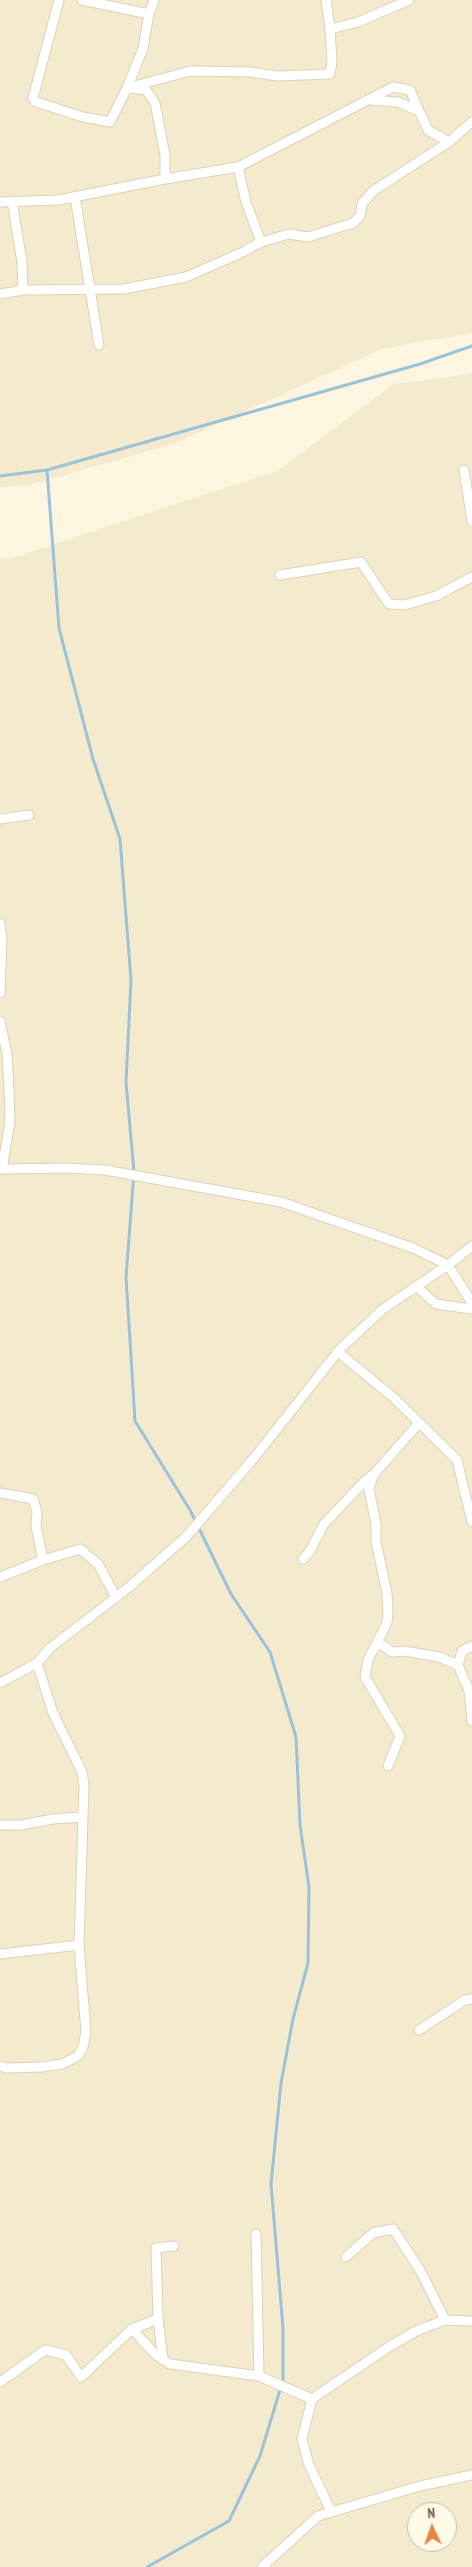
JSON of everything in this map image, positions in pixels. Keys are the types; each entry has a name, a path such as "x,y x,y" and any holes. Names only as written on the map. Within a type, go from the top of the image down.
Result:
{"street":[{"path":"59,0 33,98 36,102 83,117 110,122 127,88 143,48 149,14 154,0"},
{"path":"82,0 149,14"},
{"path":"127,88 190,71 250,72 278,76 330,74 332,62 326,0"},
{"path":"330,29 358,22 409,0"},
{"path":"0,202 58,200 238,167 393,87 410,90 428,130 449,142"},
{"path":"127,88 146,90 154,102 165,155 165,180"},
{"path":"369,100 398,102 419,111"},
{"path":"0,294 23,290 124,289 186,276 243,252 261,242 289,234 308,237 353,223 360,216 362,204 373,190 449,142 472,122"},
{"path":"238,167 246,202 261,242"},
{"path":"75,197 99,345"},
{"path":"12,201 22,262 23,290"},
{"path":"464,470 472,521"},
{"path":"280,575 362,562 389,604 404,605 436,596 472,577"},
{"path":"0,819 29,816"},
{"path":"0,923 2,939 0,993"},
{"path":"0,1021 7,1054 10,1089 10,1122 1,1169 66,1168 105,1170 281,1202 413,1248 448,1266 472,1303"},
{"path":"0,1683 37,1663 50,1648 116,1597 186,1537 254,1458 338,1352 383,1309 448,1266 472,1246"},
{"path":"417,1287 436,1304 472,1309"},
{"path":"338,1352 419,1423 457,1460 472,1522"},
{"path":"303,1559 310,1551 324,1524 362,1484 373,1476 419,1423"},
{"path":"373,1476 369,1489 376,1524 376,1542 387,1593 388,1611 387,1623 368,1660 365,1677 400,1736 388,1766"},
{"path":"0,1493 33,1499 38,1512 36,1526 43,1560"},
{"path":"0,1577 43,1560 80,1549 98,1564 116,1597"},
{"path":"377,1642 392,1652 404,1651 440,1658 458,1665"},
{"path":"472,1646 462,1651 458,1665 468,1691 472,1721"},
{"path":"0,2066 6,2068 41,2067 62,2064 78,2056 83,2047 86,2032 79,1945 84,1785 82,1772 53,1713 37,1663"},
{"path":"0,1825 21,1825 53,1818 82,1817"},
{"path":"0,1954 79,1945"},
{"path":"419,2030 465,2000 472,1999"},
{"path":"346,2258 373,2234 393,2228 420,2270 445,2320"},
{"path":"256,2234 259,2376"},
{"path":"162,2359 158,2319 156,2248 174,2246"},
{"path":"0,2382 45,2350 66,2355 81,2377 132,2328 158,2319"},
{"path":"331,2511 309,2465 302,2439 312,2399 390,2346 416,2332 445,2320 472,2320"},
{"path":"132,2328 162,2359 170,2364 259,2376 312,2399"},
{"path":"262,2567 318,2516 420,2486 472,2475"}],"shaded area":[{"path":"0,0 472,0 472,333 382,349 173,444 30,485 0,487"},
{"path":"472,374 472,2567 0,2567 0,558 10,559 279,470 394,384"}],"waterway":[{"path":"0,476 47,470 420,364 472,346"},
{"path":"47,470 59,628 93,759 120,839 131,980 126,1082 134,1172 126,1277 135,1421 190,1510 231,1594 270,1652 296,1737 300,1825 309,1887 308,1963 293,2019 281,2083 271,2184 283,2328 283,2380 260,2456 229,2521 147,2567"}]}
